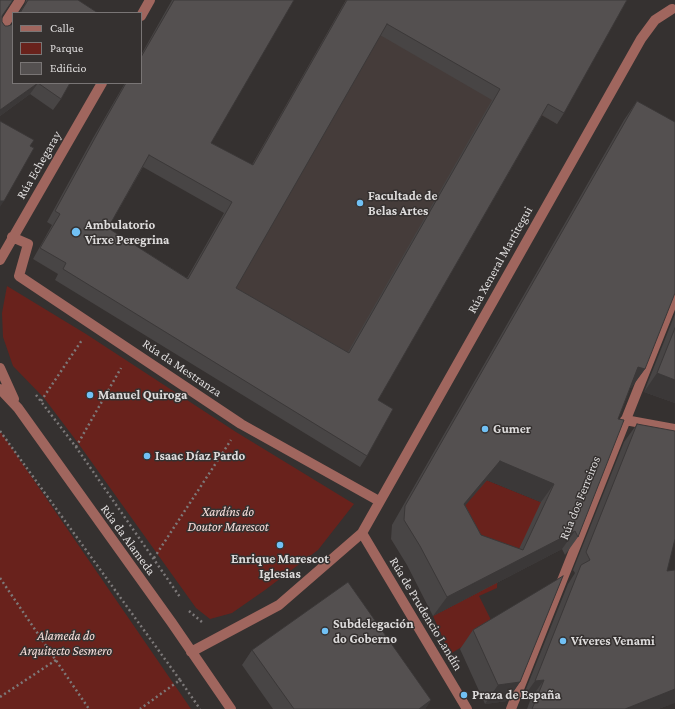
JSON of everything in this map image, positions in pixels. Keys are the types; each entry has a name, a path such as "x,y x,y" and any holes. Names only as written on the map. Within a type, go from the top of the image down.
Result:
{"street":[{"path":"12,12 20,0"},
{"path":"142,14 150,0"},
{"name":"Rúa Xeneral Martitegui","path":"362,533 641,39 655,20 672,8"},
{"path":"0,31 12,12"},
{"name":"Rúa Echegaray","path":"0,260 101,84"},
{"name":"Rúa da Mestranza","path":"12,237 28,244 18,276 241,424 379,501"},
{"name":"Rúa dos Ferreiros","path":"511,709 675,296"},
{"path":"0,368 18,408"},
{"name":"Rúa da Alameda","path":"0,389 18,408 172,623 231,709"},
{"path":"625,420 675,429"},
{"path":"191,652 278,605 362,533"},
{"name":"Rúa de Prudencio Landín","path":"362,533 467,709"}],"path":[{"path":"41,402 92,324"},
{"path":"76,447 133,351"},
{"path":"36,395 76,447 154,558 180,598"},
{"path":"154,558 241,424"},
{"path":"0,431 200,709"},
{"path":"0,578 89,709"},
{"path":"185,604 200,622 206,624"},
{"path":"0,697 56,660"},
{"path":"140,709 180,680"}],"shaded area":[{"name":"Facultade de Belas Artes","path":"346,0 578,83 557,124 541,115 371,411 181,289"}],"green space":[{"name":"Xardíns do Doutor Marescot","path":"7,286 86,334 236,432 354,504 318,550 232,613 210,619 196,608 44,398 13,366 3,337 2,313"},
{"name":"Alameda do Arquitecto Sesmero","path":"0,431 191,709 0,709"},
{"path":"486,480 545,504 509,569 498,565 497,588 479,596 502,642 485,633 450,654 433,616 479,592 451,522"}],"building":[{"path":"0,0 13,0 2,16 2,22 5,26 12,24 12,84 37,84 0,110"},
{"path":"28,0 78,0 96,12 21,12"},
{"path":"174,0 294,0 211,143 253,165 347,0 627,0 564,113 548,104 378,400 393,409 367,456 63,269 66,263 40,248 60,214 55,211 125,84 142,84 142,55","holes":["387,24 500,89 349,353 236,288","149,155 232,202 188,279 108,228"]},
{"path":"39,84 69,84 61,99"},
{"path":"637,101 675,122 675,293 645,369 638,367 618,419 624,420 578,537 575,531 447,597 420,546 404,520 405,506","holes":["500,461 554,484 523,550 481,535 464,504"]},
{"path":"0,121 34,140 30,146 34,148 4,201 0,201"},
{"path":"675,328 675,380 657,373"},
{"path":"637,424 675,431 675,539 667,571 675,570 675,689 625,709 532,709 544,680 535,681 581,565 590,560 586,552"},
{"path":"563,576 520,682 498,685 473,630"},
{"name":"Subdelegación do Goberno","path":"348,582 431,700 419,709 294,709 252,650"}],"place":[{"name":"Facultade de Belas Artes","path":"360,203"},
{"name":"Ambulatorio Virxe Peregrina","path":"76,232"},
{"name":"Manuel Quiroga","path":"90,395"},
{"name":"Gumer","path":"485,429"},
{"name":"Isaac Díaz Pardo","path":"147,456"},
{"name":"Enrique Marescot Iglesias","path":"280,545"},
{"name":"Subdelegación do Goberno","path":"325,631"},
{"name":"Víveres Venami","path":"563,641"},
{"name":"Praza de España","path":"464,695"}]}
